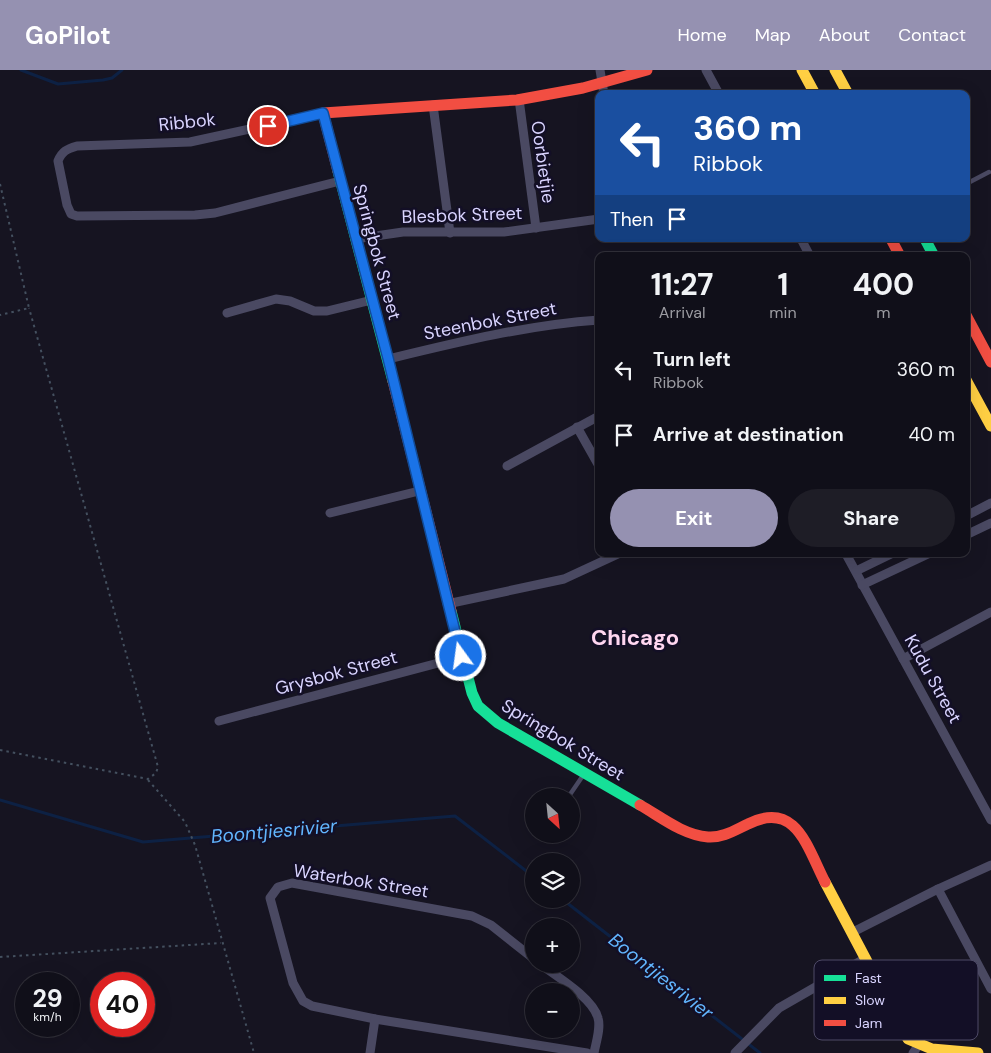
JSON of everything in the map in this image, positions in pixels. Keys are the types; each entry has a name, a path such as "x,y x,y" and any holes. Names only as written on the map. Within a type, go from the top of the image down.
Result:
{"street":[{"path":"600,70 603,88"},
{"name":"Ribbok","path":"340,181 215,213 195,215 77,216 71,214 67,205 58,161 60,154 68,148 190,142 323,113 364,108 518,99 603,88 647,70"},
{"path":"706,70 717,90"},
{"path":"802,70 812,90"},
{"path":"835,70 846,90"},
{"name":"Oorbietjie","path":"518,99 536,228"},
{"path":"433,105 450,234"},
{"name":"Springbok Street","path":"323,113 388,358 419,491 472,693 487,715 584,774 689,833 706,837 723,835 761,818 776,816 786,819 795,827 866,958"},
{"name":"Blesbok Street","path":"355,239 403,232 494,233 595,220"},
{"path":"228,313 276,299 290,301 314,311 372,300"},
{"name":"Steenbok Street","path":"388,358 498,333 595,320"},
{"path":"970,323 991,362"},
{"path":"970,387 991,426"},
{"path":"507,466 595,418"},
{"path":"578,427 595,459"},
{"path":"330,513 419,491"},
{"path":"970,514 991,503"},
{"path":"970,533 991,523"},
{"path":"448,604 564,579 612,557"},
{"name":"Kudu Street","path":"848,557 991,820"},
{"path":"856,571 885,557"},
{"path":"862,585 922,557"},
{"path":"903,659 991,612"},
{"name":"Grysbok Street","path":"219,722 461,656"},
{"path":"853,932 938,889 991,866"},
{"name":"Waterbok Street","path":"525,952 491,925 472,916 292,883 278,888 270,898 270,904 293,983 304,1001 312,1006 376,1019 586,1053"},
{"path":"938,889 976,960"},
{"path":"862,960 866,958"},
{"path":"978,964 991,989"},
{"path":"552,973 588,1001 595,1010 598,1019 594,1053"},
{"path":"737,1051 778,1008 814,986"},
{"path":"370,1053 376,1019"},
{"name":"Springbok Street","path":"915,1050 978,1053"}],"lane":[{"path":"970,182 989,172"},
{"path":"574,788 584,774"}],"path":[{"path":"0,184 29,308 158,767 156,773 148,780"},
{"path":"0,315 29,308"},
{"path":"0,750 148,780 185,822 195,845 221,943 254,1053"},
{"path":"0,957 221,943"}],"waterway":[{"path":"21,70 58,84 103,80 112,78 122,70"},
{"name":"Boontjiesrivier","path":"0,800 143,842 455,816 525,870"},
{"name":"Boontjiesrivier","path":"574,908 760,1053"}],"traffic: fast":[{"path":"338,171 393,381"},
{"path":"927,242 932,252"},
{"path":"451,611 472,693 478,706 498,723 640,805"}],"traffic: slow":[{"path":"802,70 813,90"},
{"path":"835,70 846,90"},
{"path":"970,387 991,426"},
{"path":"825,882 866,960"},
{"path":"910,1040 932,1049 978,1053"}],"traffic: jam":[{"path":"338,171 323,113 517,100 583,88 647,70"},
{"path":"893,242 898,252"},
{"path":"970,323 991,362"},
{"path":"393,381 451,611"},
{"path":"640,805 681,829 699,836 708,837 724,835 764,818 778,818 789,823 798,831 825,882"}],"district":[{"name":"Chicago","path":"635,637"}],"route":[{"path":"268,126 323,113 388,358 419,491 461,656"}]}
